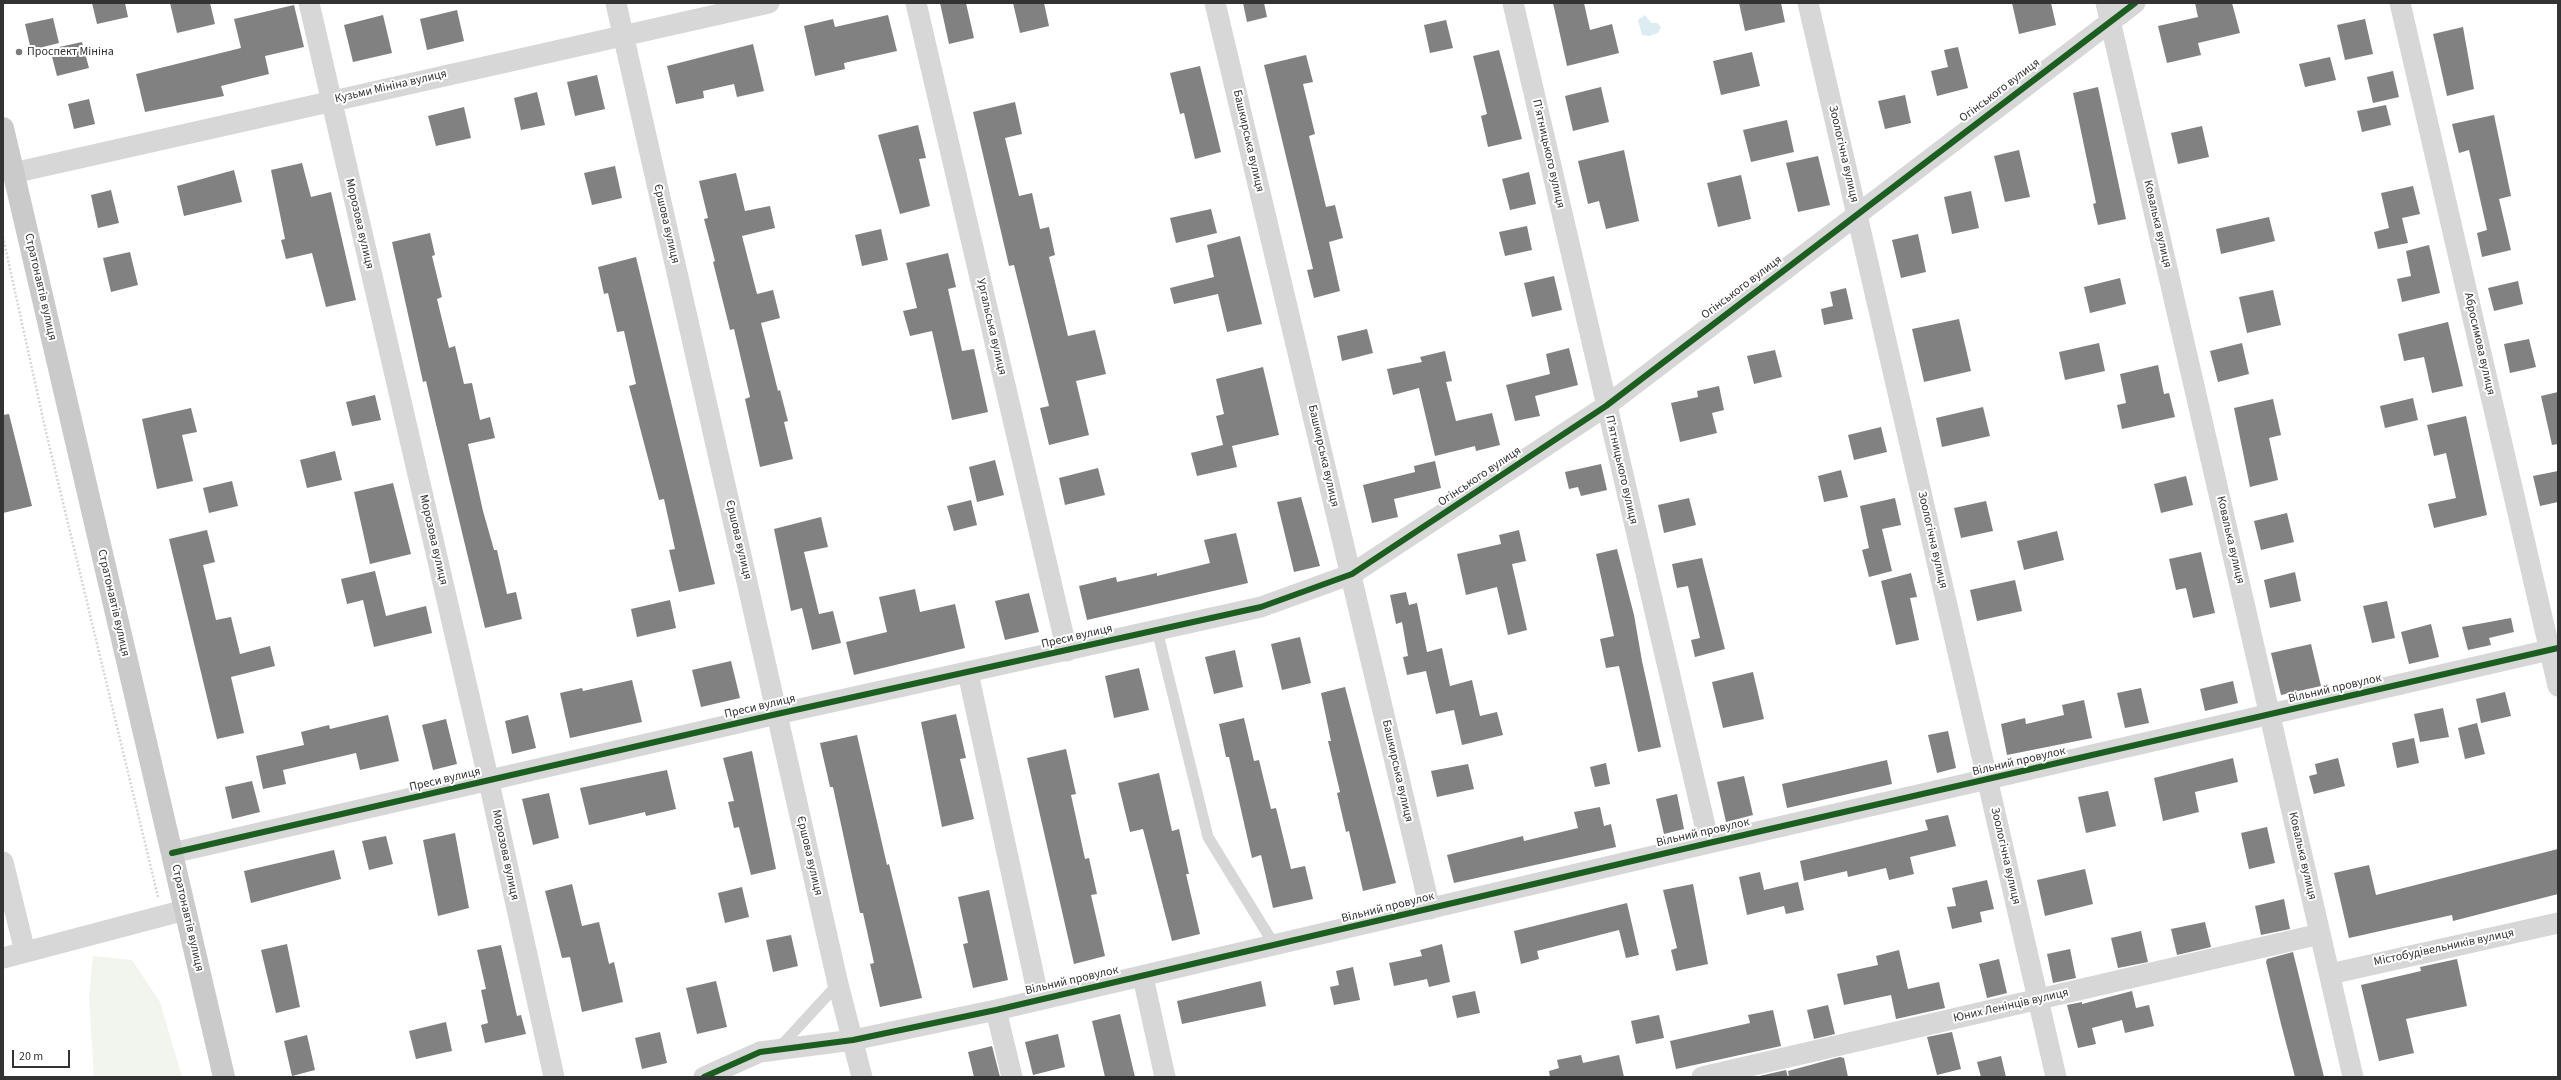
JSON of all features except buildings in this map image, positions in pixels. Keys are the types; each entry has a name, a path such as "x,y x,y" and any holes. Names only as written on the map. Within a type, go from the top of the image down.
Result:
{"main road":[{"name":"Стратонавтів вулиця","path":"3,128 224,1077"}],"street":[{"name":"Морозова вулиця","path":"308,3 489,782 554,1077"},
{"name":"Єршова вулиця","path":"616,3 838,984 862,1077"},
{"name":"Кузьми Мініна вулиця","path":"13,173 769,3"},
{"name":"Ургальська вулиця","path":"916,3 1067,651"},
{"name":"Башкирська вулиця","path":"1215,3 1352,574 1430,909"},
{"name":"П’ятницького вулиця","path":"1513,3 1709,843"},
{"name":"Зоологічна вулиця","path":"1808,3 2056,1077"},
{"name":"Огінського вулиця","path":"1352,574 1606,406 1857,214 2108,12 2134,3"},
{"name":"Абросимова вулиця","path":"2400,3 2554,649 2558,686"},
{"name":"Ковалька вулиця","path":"2108,12 2353,1077"},
{"name":"Преси вулиця","path":"172,853 489,782 777,714 1261,607 1352,574"},
{"name":"Вільний провулок","path":"853,1040 996,1010 1275,946 1709,843 1988,781 2554,649"},
{"path":"968,673 1038,1000"},
{"path":"3,862 25,952"},
{"path":"3,958 185,910"},
{"name":"Містобудівельників вулиця","path":"2330,974 2558,923"},
{"name":"Юних Ленінців вулиця","path":"1702,1077 2320,934"},
{"path":"1143,976 1165,1077"},
{"path":"996,1010 1012,1077"},
{"path":"704,1077 760,1052 778,1048 853,1040"}],"lane":[{"path":"1157,630 1208,838 1275,946"},
{"path":"778,1048 838,984"}],"path":[{"path":"3,237 48,440 162,916"}],"shaded area":[{"path":"1645,15 1651,23 1657,23 1661,27 1658,33 1649,36 1642,35 1638,20"},
{"path":"93,956 132,960 160,1002 182,1077 94,1077 89,998"}],"cycle path":[{"path":"172,853 777,714 1261,607 1352,574 1606,406 2135,3"},
{"path":"704,1077 760,1052 853,1040 996,1010 1709,843 2558,648"}],"place":[{"name":"Проспект Мініна","path":"19,52"}]}
